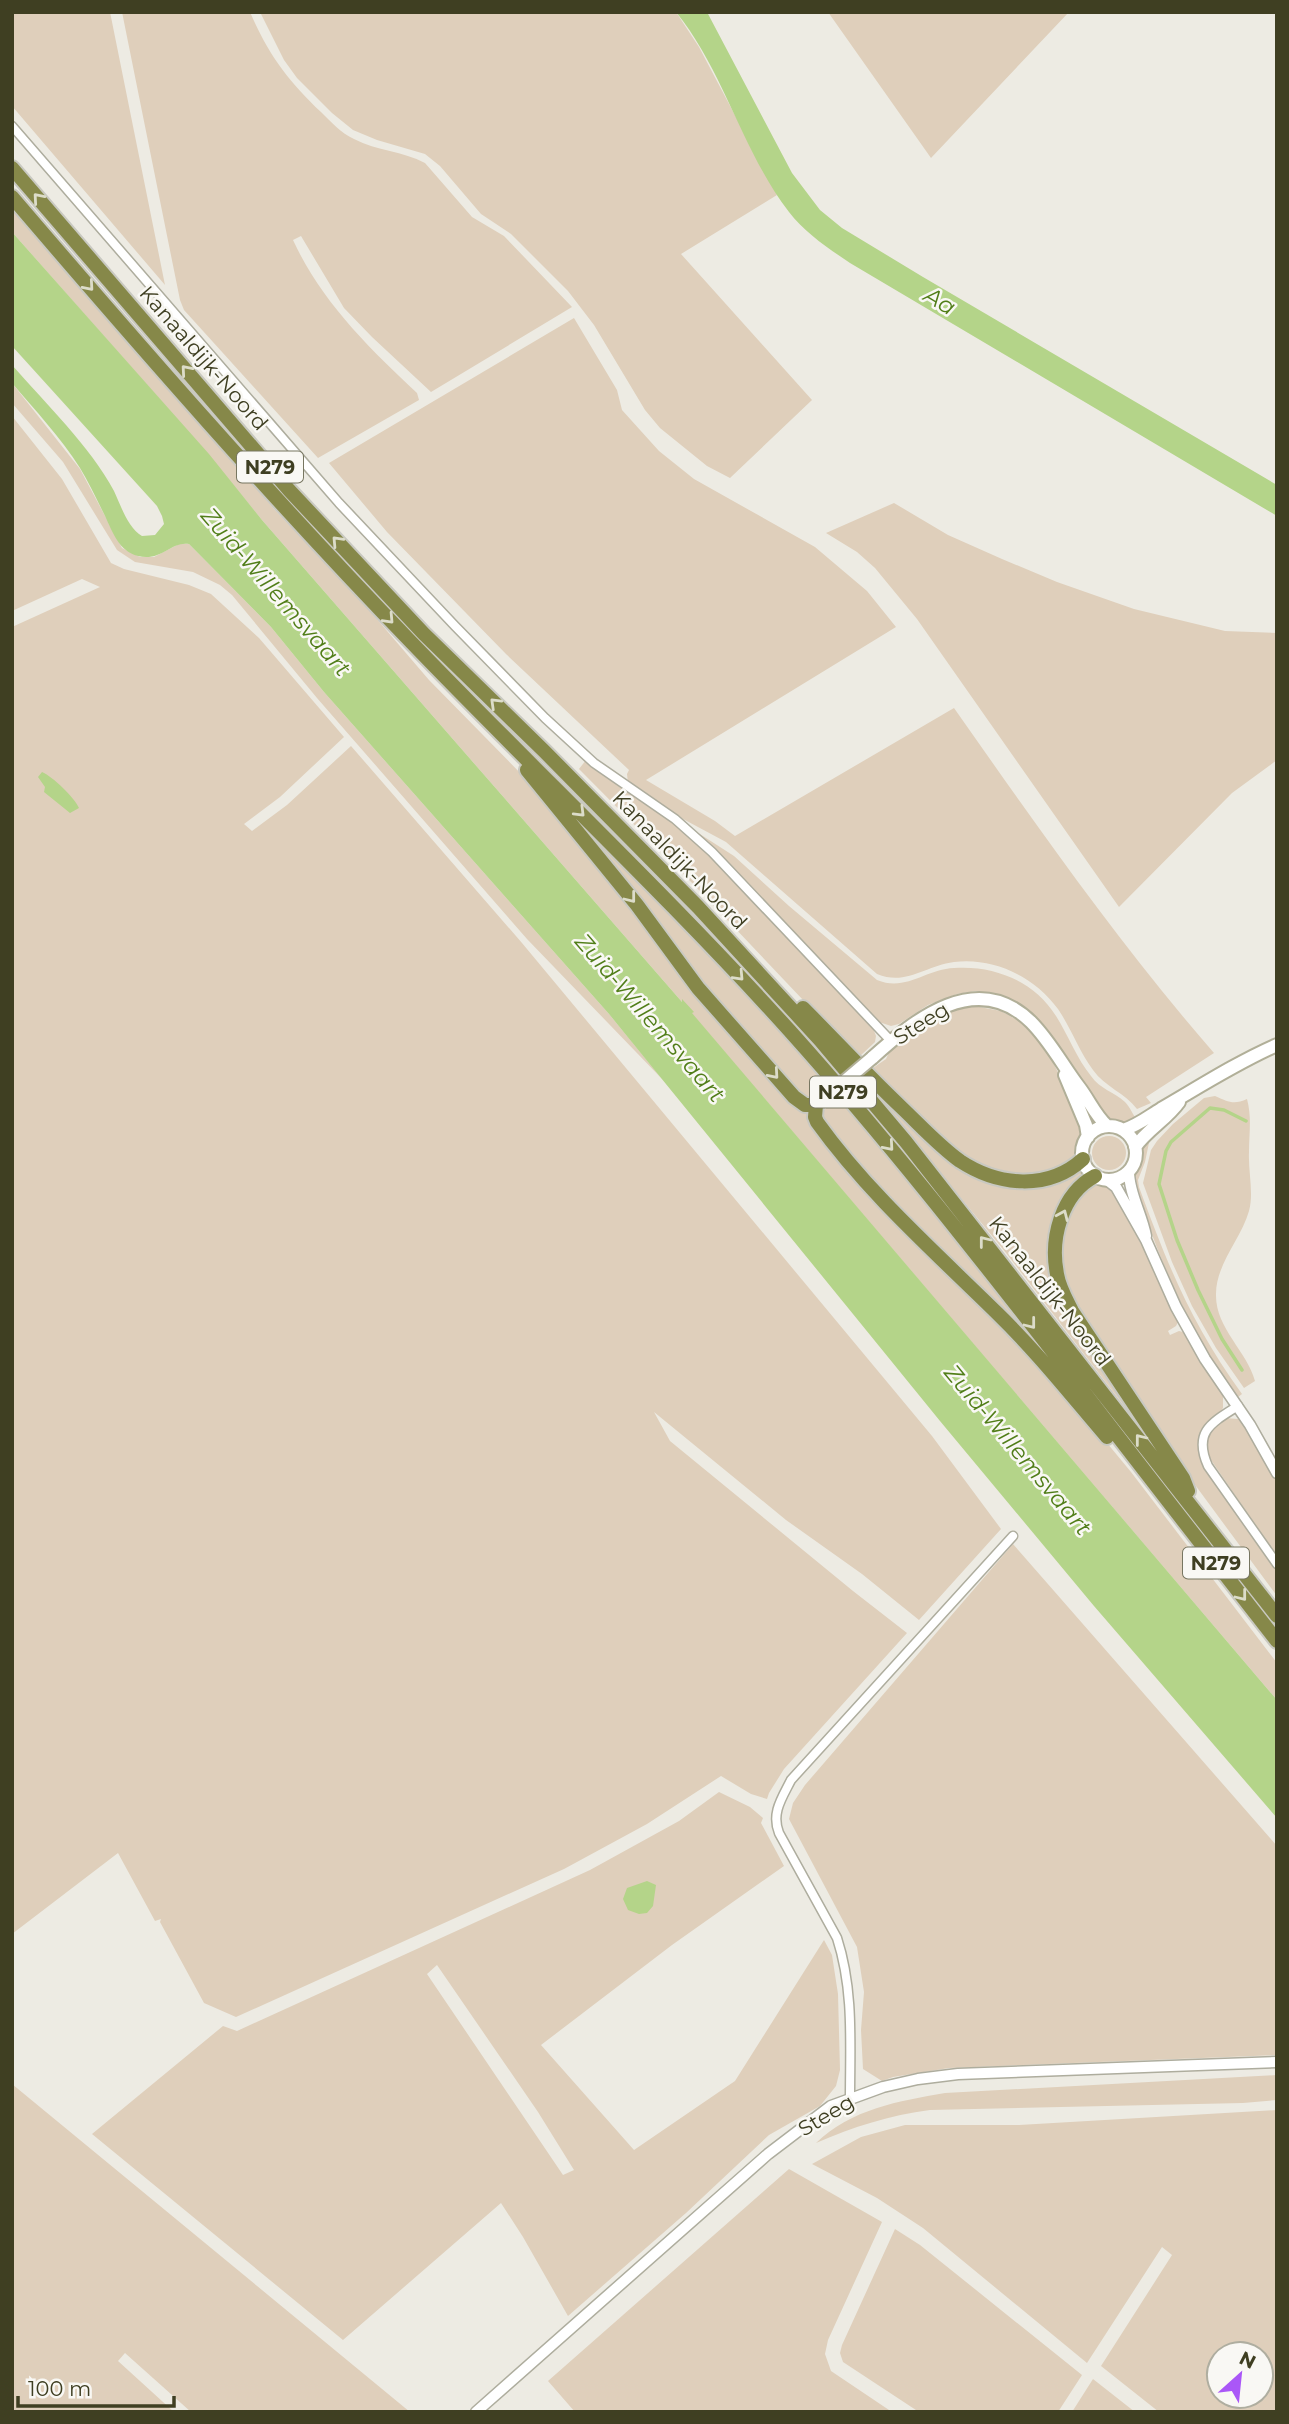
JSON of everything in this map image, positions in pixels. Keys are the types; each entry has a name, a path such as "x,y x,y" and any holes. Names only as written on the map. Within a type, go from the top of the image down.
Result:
{"highway":[{"name":"Kanaaldijk-Noord","path":"12,168 316,519 424,634 635,842 759,972 906,1142 1277,1616"},
{"name":"Kanaaldijk-Noord","path":"12,197 282,504 414,646 709,944 825,1071 955,1227 1277,1641"},
{"name":"N279","path":"497,729 547,796 637,905 698,988 794,1097 805,1105 821,1101"},
{"name":"N279","path":"759,972 786,992 947,1150 972,1167 1000,1179 1032,1182 1060,1176 1083,1159"},
{"name":"N279","path":"821,1101 815,1117 822,1129 943,1262 1033,1350 1114,1445 1155,1484"},
{"name":"N279","path":"1101,1178 1084,1182 1063,1213 1057,1230 1055,1249 1060,1287 1079,1322 1183,1478 1197,1512"}],"main road":[{"name":"Steeg","path":"821,1101 891,1041 935,1009 956,1002 987,999 1019,1012 1030,1021 1107,1126"},
{"path":"1123,1130 1182,1099 1234,1066 1277,1045"},
{"name":"Steeg","path":"1062,1064 1086,1125 1088,1137"},
{"path":"1135,1147 1149,1131 1170,1115 1182,1099"},
{"path":"1107,1126 1123,1130 1131,1137 1135,1147 1135,1160 1129,1172 1119,1178 1101,1178 1089,1171 1083,1159 1083,1147 1088,1137 1096,1129 1107,1126"}],"street":[{"name":"Kanaaldijk-Noord","path":"12,126 338,503 455,626 545,718 594,763 675,819 712,852 891,1041"},
{"path":"1129,1172 1129,1184 1142,1216 1146,1240"},
{"path":"1101,1178 1116,1187 1146,1240 1175,1307 1277,1473"},
{"path":"1238,1406 1210,1427 1201,1441 1201,1451 1208,1466 1277,1564"},
{"path":"850,2098 849,1999 843,1957 837,1938 775,1824 778,1806 791,1780 1013,1536"},
{"name":"Steeg","path":"476,2412 768,2154 816,2116 850,2098 883,2087 958,2074 1277,2062"}],"shaded area":[{"path":"12,12 110,12 165,285 12,106"},
{"path":"122,12 250,12 280,66 336,127 363,143 425,163 472,217 504,236 572,307 431,392 344,308 301,236 293,240 317,283 332,303 381,358 417,393 419,400 318,458 184,310"},
{"path":"260,12 676,12 699,47 777,195 681,254 812,400 730,478 707,466 660,428 645,410 594,325 568,291 511,234 481,214 440,166 425,154 353,130 332,113 297,78 284,60"},
{"path":"828,12 1069,12 931,158"},
{"path":"12,209 274,509 370,611 429,680 529,782 808,1110 811,1119 1064,1391 1131,1472 1277,1663 1277,1700 682,1002 262,520 208,454 12,232"},
{"path":"574,318 617,390 622,410 659,451 694,479 815,547 867,591 896,627 646,780 735,836 954,708 1112,927 1214,1053 1146,1097 1151,1103 1137,1109 1093,1070 1058,1009 1038,987 1026,979 998,966 969,961 944,964 906,977 877,974 726,842 670,812 628,783 629,770 506,654 387,532 329,463"},
{"path":"12,383 80,469 122,548 140,557 154,557 179,544 189,544 271,627 324,692 609,1014 663,1080 527,939 317,698 232,595 220,585 193,572 135,562 117,550 63,462 12,403"},
{"path":"12,416 62,479 111,563 211,594 259,638 344,737 280,797 244,824 252,831 287,805 351,746 522,943 932,1436 1001,1529 919,1620 862,1574 786,1520 654,1412 670,1441 907,1633 784,1769 767,1799 751,1794 721,1776 647,1824 564,1869 236,2017 204,2003 160,1922 161,1919 155,1921 118,1853 12,1934 12,627 100,587 82,579 12,611"},
{"path":"894,503 948,535 1002,559 1134,609 1225,631 1277,633 1277,760 1232,793 1119,907 917,619 875,568 857,552 826,533"},
{"path":"586,760 669,820 705,850 873,1028 875,1042 858,1058 696,887 579,769"},
{"path":"555,797 670,912 827,1084 811,1095 812,1097 801,1095 701,985"},
{"path":"692,829 734,856 877,980 887,983 907,982 944,969 969,968 998,973 1025,985 1047,1004 1056,1016 1081,1062 1095,1080 1125,1102 1137,1120 1125,1124 1103,1116 1044,1025 1023,1006 1003,996 976,991 957,994 928,1005 899,1024 891,1026 879,1022"},
{"path":"974,1006 1001,1011 1019,1021 1035,1036 1050,1056 1080,1118 1082,1134 1076,1156 1051,1174 1010,1177 962,1156 870,1070 886,1059 891,1048 926,1022 949,1011"},
{"path":"851,1064 990,1180 1082,1168 1086,1175 1074,1187 1053,1270 1148,1437 1006,1253"},
{"path":"1215,1096 1231,1102 1247,1099 1249,1113 1249,1211 1220,1272 1216,1294 1221,1318 1255,1381 1244,1388 1216,1348 1192,1306 1172,1262 1143,1183 1151,1150 1157,1141 1204,1098"},
{"path":"838,1097 971,1258 1054,1366 888,1200 822,1119 822,1109"},
{"path":"1109,1136 1121,1141 1126,1153 1121,1165 1109,1170 1097,1165 1092,1153 1097,1141"},
{"path":"1150,1138 1138,1180 1139,1187 1183,1294 1209,1344 1242,1394 1238,1397 1204,1346 1177,1295 1134,1186 1139,1161"},
{"path":"1091,1184 1102,1184 1114,1193 1147,1255 1178,1322 1168,1331 1170,1335 1183,1332 1223,1394 1223,1408 1201,1435 1200,1457 1277,1569 1277,1596 1159,1436 1068,1294 1059,1250 1070,1208"},
{"path":"1225,1418 1238,1419 1244,1423 1277,1483 1277,1557 1207,1454 1210,1433"},
{"path":"1013,1544 1277,1846 1277,2055 949,2068 882,2081 863,2069 861,2030 864,1992 857,1947 789,1819 793,1803 805,1785"},
{"path":"719,1792 750,1807 763,1818 761,1823 784,1866 672,1945 541,2045 634,2150 735,2081 824,1940 832,1955 838,1994 840,2070 836,2086 820,2106 769,2135 686,2213 568,2316 501,2203 343,2340 92,2134 223,2026 237,2031 590,1870 679,1821","holes":["437,1965 538,2112 574,2170 563,2175 427,1974"]},
{"path":"1277,2075 1277,2100 930,2110 872,2122 816,2143 830,2131 860,2114 893,2103 945,2093"},
{"path":"12,2084 410,2412 191,2412 125,2353 118,2361 174,2412 12,2412"},
{"path":"1277,2110 1277,2412 1159,2412 1101,2366 1172,2255 1162,2247 1087,2363 923,2228 877,2198 812,2164 861,2137 905,2125 1019,2125"},
{"path":"789,2169 882,2222 828,2340 825,2354 831,2371 892,2412 575,2412 548,2381"},
{"path":"895,2229 920,2245 1082,2375 1058,2412 919,2412 843,2362 840,2353 842,2345"},
{"path":"1093,2379 1135,2412 1072,2412"}],"water":[{"name":"Aa","path":"676,12 707,12 792,173 820,210 842,228 923,277 1277,485 1277,516 825,246 795,220 773,188 707,60"},
{"name":"Zuid-Willemsvaart","path":"12,232 209,454 262,520 682,1002 682,999 694,1012 692,1013 1277,1700 1277,1818 1094,1606 940,1421 609,1014 324,692 271,627 189,544 177,545 146,557 131,554 121,546 73,457 12,383 12,365 93,458 133,528 142,536 155,535 164,524 157,506 12,346"},
{"path":"42,772 63,788 79,808 70,813 44,792 45,787 38,777"},
{"path":"647,1881 656,1885 653,1906 647,1913 639,1914 628,1910 623,1899 627,1888"}],"waterway":[{"path":"1242,1370 1222,1339 1198,1290 1177,1240 1159,1184 1166,1151 1171,1142 1210,1108 1224,1110 1246,1121"}]}
